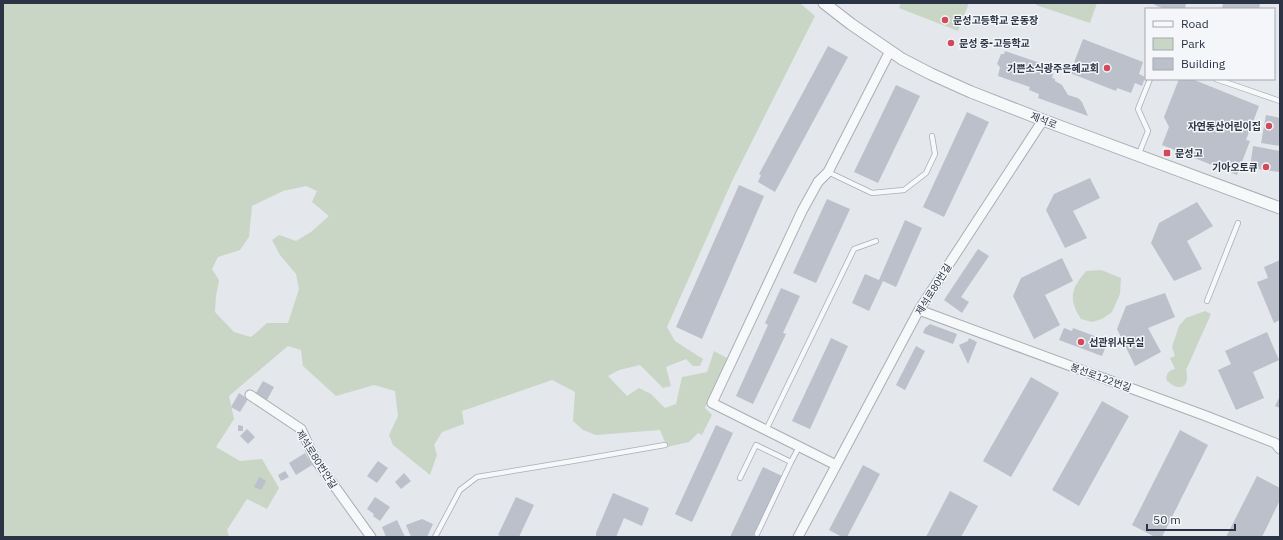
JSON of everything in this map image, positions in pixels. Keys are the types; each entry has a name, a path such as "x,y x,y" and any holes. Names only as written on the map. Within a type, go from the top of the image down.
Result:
{"street":[{"name":"제석로","path":"824,3 851,24 902,59 971,92 1138,156 1280,208"},
{"path":"836,465 712,403 802,211 818,182 828,172 890,51"},
{"name":"제석로80번길","path":"798,537 919,310 1043,120"},
{"name":"봉선로122번길","path":"919,310 1206,416 1275,443 1280,449"},
{"name":"제석로80번안길","path":"250,395 301,429 315,459 371,537"}],"lane":[{"path":"1138,156 1148,131 1138,109 1150,80"},
{"path":"1219,80 1280,101"},
{"path":"828,172 872,193 904,190 926,173 935,154 932,136"},
{"path":"1207,301 1238,223"},
{"path":"766,430 854,249 876,241"},
{"path":"435,537 460,490 477,477 665,444"},
{"path":"740,478 756,445 791,462"},
{"path":"757,534 799,447"}],"green space":[{"path":"3,3 800,3 815,16 733,179 667,327 675,341 703,359 700,366 693,366 686,359 666,367 671,386 663,388 640,365 619,370 608,376 627,396 639,388 651,394 665,408 676,404 682,377 707,372 714,351 727,358 705,408 712,415 702,435 698,433 689,442 667,447 660,430 596,435 583,430 573,421 575,392 552,380 462,411 464,424 442,432 434,445 437,455 430,475 393,445 389,435 398,416 395,391 374,385 336,396 303,366 301,350 288,346 229,396 234,419 216,447 240,461 262,459 279,488 267,509 247,499 227,530 229,537 3,537","holes":["306,186 317,191 312,202 329,216 311,232 296,241 279,235 272,240 280,255 296,274 299,289 288,323 267,323 251,337 234,332 215,312 219,280 212,269 218,257 240,250 249,237 252,206 283,191"]},
{"name":"문성고등학교 운동장","path":"901,3 969,3 958,31 899,8"},
{"path":"1036,3 1097,3 1090,23 1036,5"},
{"path":"1101,270 1121,278 1120,294 1112,312 1102,319 1092,322 1081,319 1074,306 1074,289 1086,271"},
{"path":"1205,311 1211,314 1186,370 1186,382 1184,386 1175,386 1167,381 1167,375 1175,369 1170,358 1175,356 1172,347 1179,326 1186,318"}],"building":[{"path":"1151,3 1186,3 1185,8 1162,8"},
{"path":"1223,3 1260,4 1259,8 1222,8"},
{"name":"기쁜소식광주은혜교회","path":"1083,39 1143,62 1139,74 1145,77 1142,86 1135,83 1131,93 1117,88 1116,91 1070,73"},
{"path":"828,46 848,57 775,192 758,182 761,175 759,174"},
{"path":"1005,51 1052,67 1052,78 1062,85 1068,95 1078,98 1082,102 1088,116 1038,98 1039,94 1029,90 1030,87 998,76 1000,67 997,64 1001,54 1004,54"},
{"path":"1179,80 1194,80 1259,106 1246,140 1250,141 1237,175 1162,145 1169,127 1164,117"},
{"path":"896,85 920,96 878,183 854,172"},
{"path":"967,112 989,122 944,217 923,207"},
{"path":"1266,115 1280,118 1280,146 1261,143"},
{"path":"1253,146 1280,151 1280,172 1250,168"},
{"path":"1090,178 1100,198 1073,211 1087,238 1065,248 1046,210 1054,194"},
{"path":"739,185 764,196 702,339 676,327"},
{"path":"827,199 850,209 816,283 793,273"},
{"path":"1197,202 1213,226 1187,241 1202,269 1174,281 1151,243 1159,223"},
{"path":"905,220 922,228 896,287 883,281 869,311 852,303 865,274 879,280"},
{"path":"978,249 989,256 961,297 969,302 962,313 944,300"},
{"path":"1062,258 1073,281 1045,295 1060,325 1034,339 1013,296 1021,278"},
{"path":"1280,260 1280,320 1274,323 1257,282 1268,278 1264,267"},
{"path":"781,288 800,296 783,333 786,334 753,404 736,396 768,325 765,323"},
{"path":"1165,293 1175,317 1148,328 1161,352 1135,366 1117,329 1126,306"},
{"path":"930,324 957,334 953,344 923,333 925,328"},
{"name":"선관위사무실","path":"1064,328 1072,331 1073,328 1100,338 1099,343 1106,346 1102,356 1059,340"},
{"path":"1267,332 1279,360 1253,372 1264,398 1236,410 1218,370 1231,364 1225,351"},
{"path":"831,338 848,346 810,429 792,421"},
{"path":"969,338 977,342 968,364 959,345 968,341"},
{"path":"916,346 925,351 905,390 896,385"},
{"path":"1031,377 1059,393 1011,477 983,461"},
{"path":"263,381 274,387 267,400 256,393"},
{"path":"239,393 248,399 240,412 231,407"},
{"path":"1280,396 1280,408 1275,406"},
{"path":"1102,401 1129,416 1079,506 1052,490"},
{"path":"238,425 243,426 243,431 238,431"},
{"path":"716,425 733,433 692,522 675,514"},
{"path":"247,429 255,437 248,444 240,436"},
{"path":"1180,430 1208,445 1162,537 1155,537 1132,525"},
{"path":"305,453 312,465 296,475 289,463"},
{"path":"378,461 388,468 377,483 367,476"},
{"path":"863,465 880,474 847,537 842,537 829,530"},
{"path":"763,467 782,476 753,537 730,537"},
{"path":"285,471 289,477 281,481 278,475"},
{"path":"404,473 411,481 401,489 395,482"},
{"path":"1257,476 1280,488 1280,500 1262,537 1226,537"},
{"path":"259,477 266,481 261,490 254,487"},
{"path":"950,491 978,506 961,537 926,537"},
{"path":"613,493 649,508 642,526 624,518 616,537 596,537 596,533"},
{"path":"375,497 390,507 380,521 367,509"},
{"path":"516,497 534,505 519,537 503,537 498,535"},
{"path":"422,519 433,524 427,537 411,537 406,525"},
{"path":"397,520 405,537 386,537 382,527"}],"place":[{"name":"문성고등학교 운동장","path":"945,20"},
{"name":"문성 중-고등학교","path":"951,43"},
{"name":"기쁜소식광주은혜교회","path":"1107,68"},
{"name":"자연동산어린이집","path":"1269,126"},
{"name":"문성고","path":"1167,153"},
{"name":"기아오토큐","path":"1266,167"},
{"name":"선관위사무실","path":"1081,342"}]}
